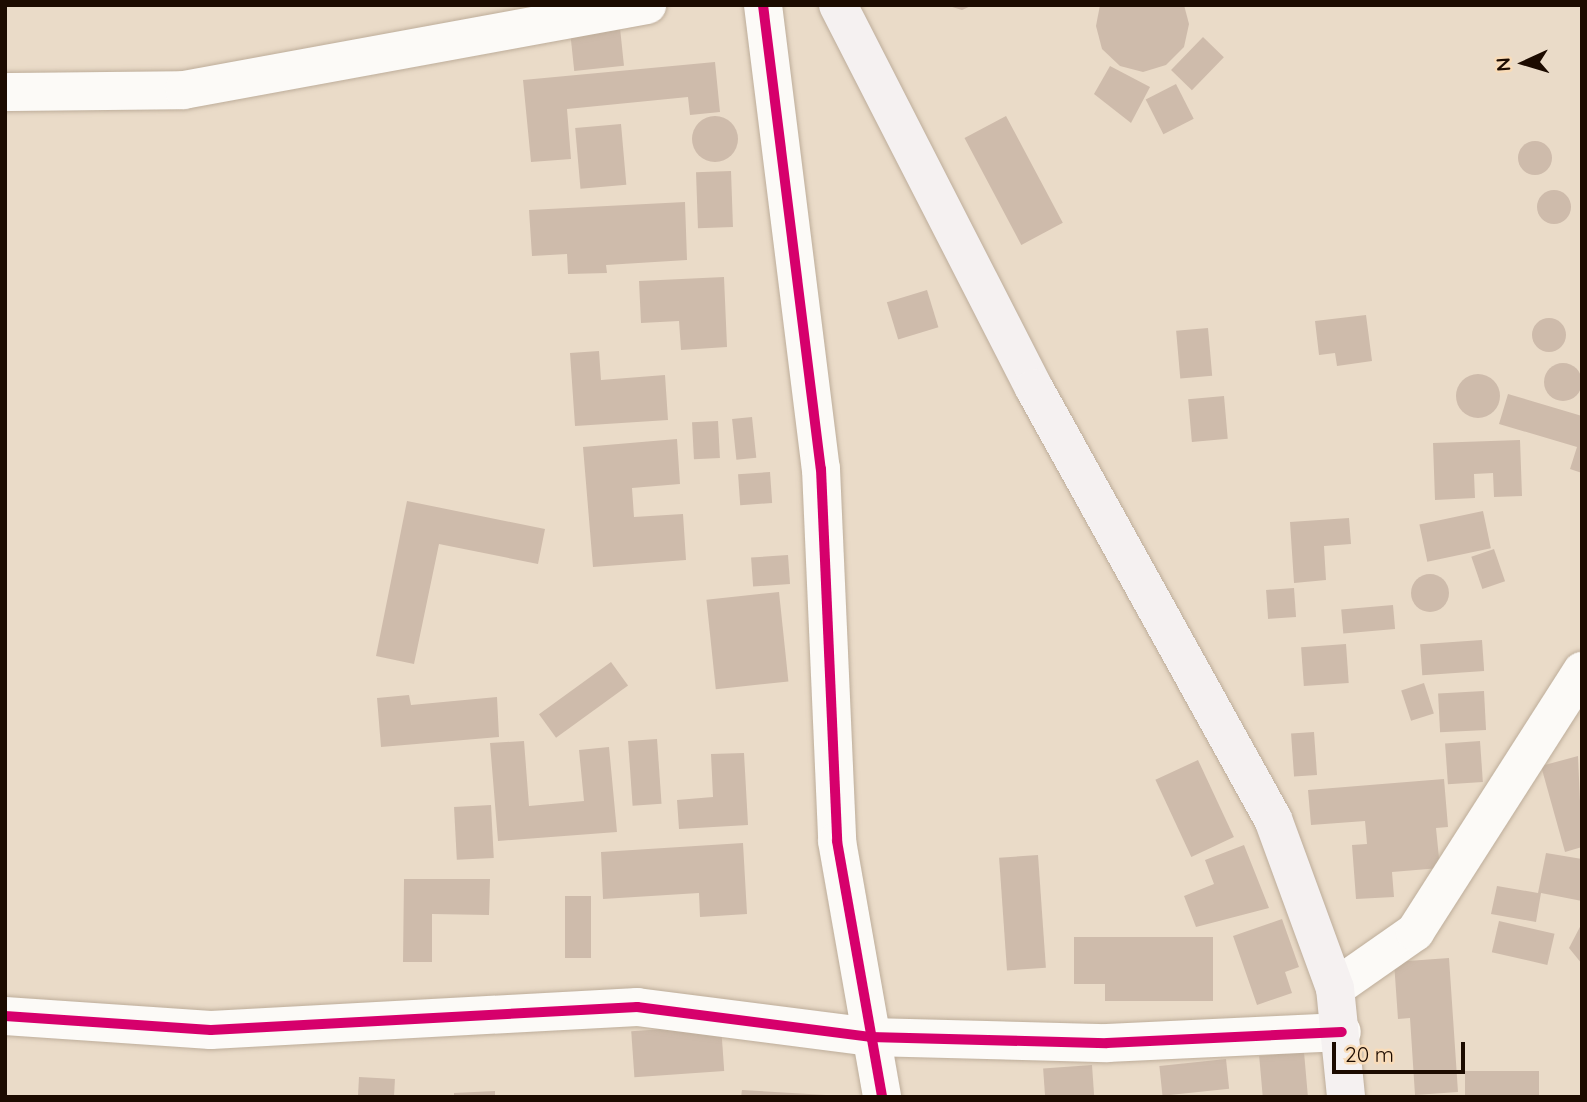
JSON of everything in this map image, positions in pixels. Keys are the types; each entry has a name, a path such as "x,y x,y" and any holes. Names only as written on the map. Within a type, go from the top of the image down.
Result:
{"main road":[{"path":"838,5 1034,388 1273,818 1335,988 1342,1032 1346,1097"}],"street":[{"path":"5,92 184,90 647,5"},
{"path":"763,5 821,469 836,841 882,1097"},
{"path":"1335,988 1415,932 1582,671"},
{"path":"5,1016 211,1030 637,1007 870,1037 1107,1043 1342,1032"}],"building":[{"path":"949,5 973,5 962,10 949,6"},
{"path":"1100,5 1184,5 1189,24 1184,47 1166,65 1143,72 1120,66 1102,49 1096,26"},
{"path":"620,28 624,66 574,71 570,33"},
{"path":"1203,37 1224,57 1192,90 1171,70"},
{"path":"715,62 720,112 690,115 688,97 567,109 571,159 531,162 523,80"},
{"path":"1110,66 1150,87 1131,123 1094,94"},
{"path":"1176,84 1194,119 1163,134 1146,99"},
{"path":"715,116 731,123 738,139 731,155 715,162 699,155 692,139 699,123"},
{"path":"1006,116 1063,223 1021,245 965,138"},
{"path":"621,124 626,185 580,189 575,128"},
{"path":"1535,141 1547,146 1552,158 1547,170 1535,175 1523,170 1518,158 1523,146"},
{"path":"731,171 733,227 698,228 696,172"},
{"path":"1554,190 1566,195 1571,207 1566,219 1554,224 1542,219 1537,207 1542,195"},
{"path":"685,202 687,260 606,265 607,273 568,274 567,254 532,256 529,210"},
{"path":"724,277 727,347 681,350 679,321 641,323 639,281"},
{"path":"927,290 938,327 898,340 887,302"},
{"path":"1366,315 1372,361 1337,366 1335,353 1319,355 1315,321"},
{"path":"1549,318 1561,323 1566,335 1561,347 1549,352 1537,347 1532,335 1537,323"},
{"path":"1208,328 1212,376 1180,379 1176,331"},
{"path":"599,351 601,380 665,375 668,420 575,426 570,353"},
{"path":"1563,363 1577,368 1582,382 1577,396 1563,401 1549,396 1544,382 1549,368"},
{"path":"1478,374 1494,380 1500,396 1494,412 1478,418 1462,412 1456,396 1462,380"},
{"path":"1508,394 1582,416 1582,473 1570,469 1577,447 1499,424"},
{"path":"1224,396 1228,439 1192,442 1188,399"},
{"path":"752,417 756,458 736,460 732,419"},
{"path":"718,421 720,458 694,459 692,422"},
{"path":"677,439 680,484 632,488 634,517 683,514 686,560 593,567 583,447"},
{"path":"1520,440 1522,496 1494,497 1493,473 1474,474 1475,498 1435,500 1433,443"},
{"path":"770,472 772,503 740,505 738,474"},
{"path":"407,501 545,529 538,564 439,544 414,664 376,656"},
{"path":"1483,511 1491,548 1427,562 1419,525"},
{"path":"1349,518 1351,544 1324,546 1326,580 1294,583 1290,522"},
{"path":"1494,549 1505,581 1482,589 1471,557"},
{"path":"788,555 790,584 753,587 751,558"},
{"path":"1430,574 1443,580 1449,593 1443,606 1430,612 1417,606 1411,593 1417,580"},
{"path":"1294,588 1296,617 1268,619 1266,590"},
{"path":"779,592 788,682 716,689 706,600"},
{"path":"1393,605 1395,629 1343,633 1341,610"},
{"path":"1482,640 1484,671 1422,675 1420,644"},
{"path":"1346,644 1349,683 1304,686 1301,647"},
{"path":"611,662 628,685 556,738 539,714"},
{"path":"1424,683 1434,713 1411,721 1401,690"},
{"path":"1484,691 1486,730 1440,732 1438,693"},
{"path":"409,695 411,705 497,697 499,737 381,747 377,698"},
{"path":"1314,732 1317,775 1294,776 1291,734"},
{"path":"657,739 662,804 633,806 628,741"},
{"path":"524,741 529,806 584,801 579,750 609,747 617,832 498,841 490,743"},
{"path":"1480,741 1483,782 1448,784 1445,743"},
{"path":"744,753 748,825 679,829 677,800 713,797 711,754"},
{"path":"1578,756 1582,847 1565,852 1541,766"},
{"path":"1198,760 1234,837 1191,857 1155,780"},
{"path":"1444,779 1448,827 1436,828 1440,868 1392,872 1394,897 1356,899 1352,845 1367,844 1365,821 1311,825 1308,790"},
{"path":"491,805 494,858 457,860 454,807"},
{"path":"743,843 747,914 700,917 699,893 603,899 601,852"},
{"path":"1244,845 1269,908 1196,927 1184,896 1214,884 1205,860"},
{"path":"1546,853 1582,859 1582,901 1541,893 1536,922 1491,914 1497,886 1538,893"},
{"path":"1038,855 1046,968 1007,970 999,858"},
{"path":"404,879 490,879 489,915 432,914 432,962 403,962"},
{"path":"565,896 591,896 591,958 565,958"},
{"path":"1282,919 1299,967 1285,972 1292,993 1257,1005 1233,936"},
{"path":"1499,921 1555,934 1547,965 1492,952"},
{"path":"1582,923 1582,964 1569,948"},
{"path":"1074,937 1213,937 1213,1001 1105,1001 1105,984 1074,984"},
{"path":"1449,958 1458,1092 1415,1095 1410,1018 1398,1019 1394,962"},
{"path":"721,1025 724,1071 634,1077 631,1031"},
{"path":"1304,1052 1308,1097 1263,1097 1259,1056"},
{"path":"1226,1059 1229,1089 1163,1096 1159,1066"},
{"path":"1092,1065 1094,1097 1045,1097 1043,1068"},
{"path":"1465,1071 1539,1071 1539,1097 1465,1097"},
{"path":"359,1077 395,1079 394,1097 358,1097"},
{"path":"742,1090 826,1095 826,1097 741,1097"},
{"path":"495,1091 495,1097 454,1097 454,1093"}],"cycle path":[{"path":"763,5 821,469 837,841 882,1097"},
{"path":"5,1016 211,1030 637,1007 870,1037 1107,1043 1342,1032"}]}
